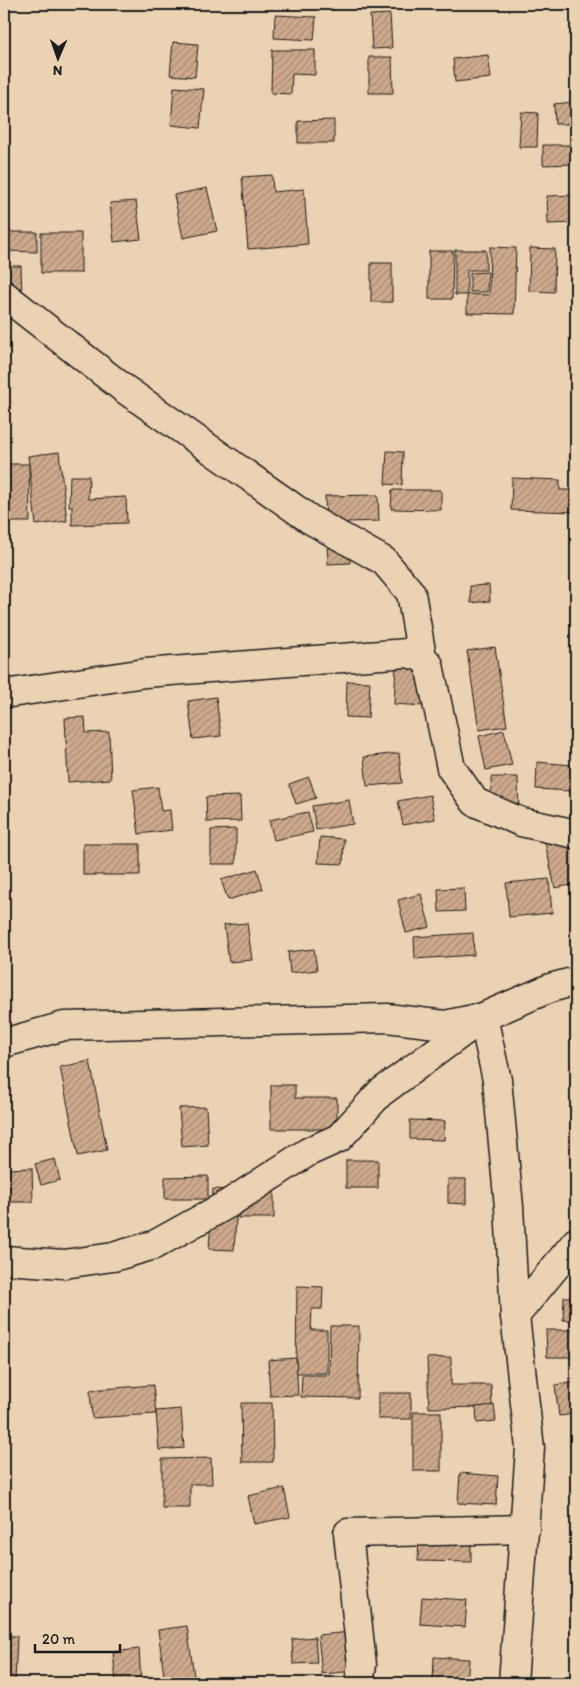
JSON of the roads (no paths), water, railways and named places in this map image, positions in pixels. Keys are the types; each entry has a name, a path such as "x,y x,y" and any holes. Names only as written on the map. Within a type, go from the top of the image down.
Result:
{"street":[{"path":"4,295 124,388 311,520 384,561 411,593 422,657 429,665 451,768 475,802 521,822 576,834"},
{"path":"4,694 145,673 407,653 422,657"},
{"path":"4,1043 64,1026 387,1018 445,1025 483,1017 550,988 576,981"},
{"path":"4,1260 64,1264 113,1257 154,1245 228,1204 308,1152 339,1138 380,1093 483,1017"},
{"path":"483,1017 497,1080 515,1316 530,1448 513,1683"},
{"path":"515,1316 576,1242"},
{"path":"358,1683 362,1665 348,1533 525,1529"}]}
